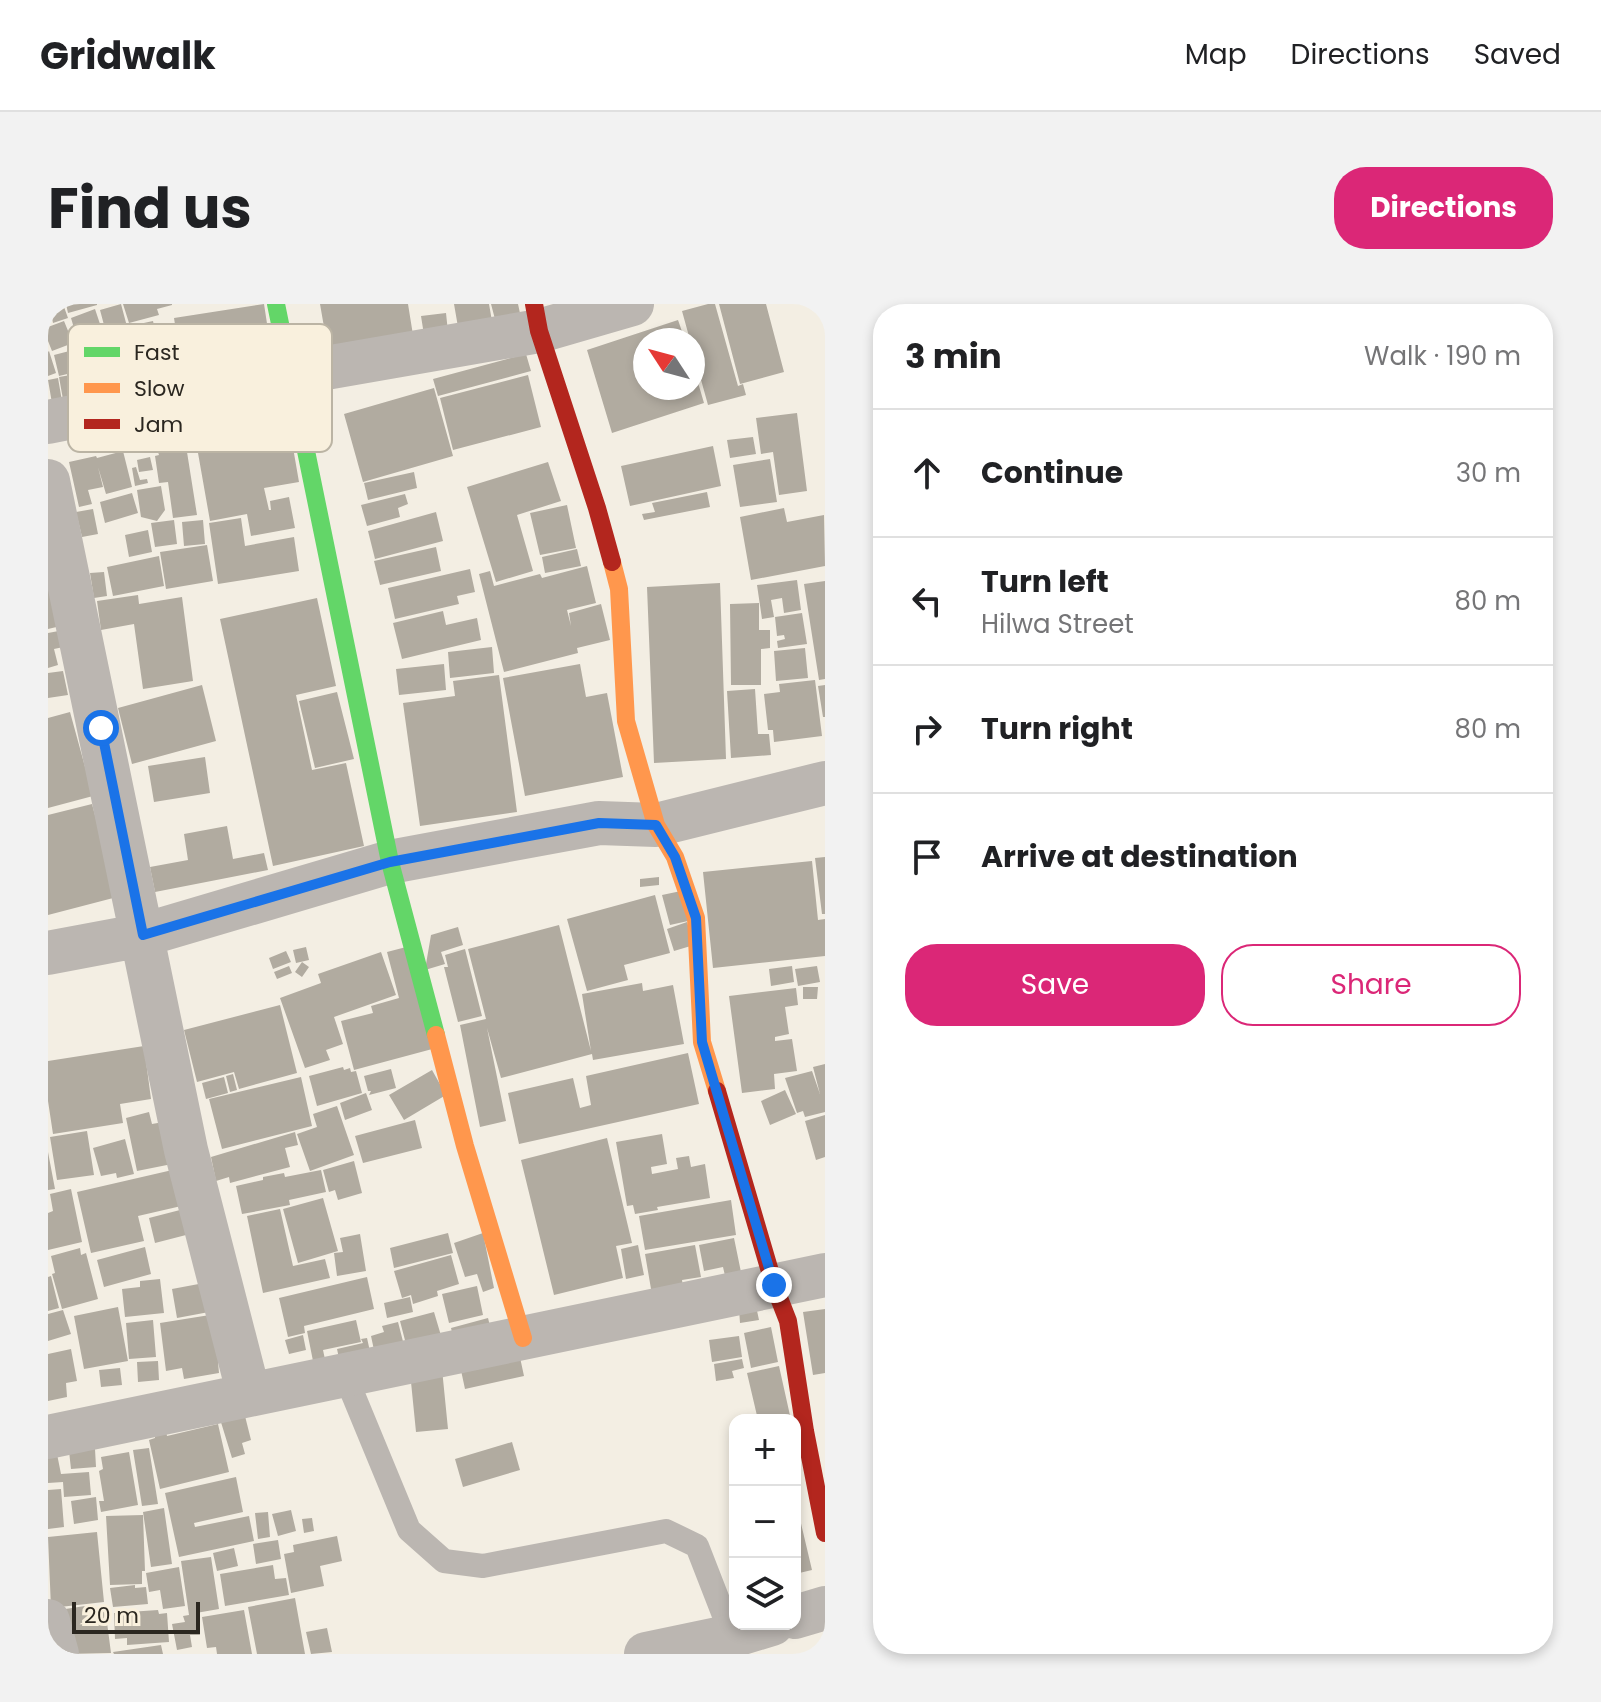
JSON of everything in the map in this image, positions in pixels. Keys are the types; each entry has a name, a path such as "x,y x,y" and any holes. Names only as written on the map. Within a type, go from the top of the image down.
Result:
{"street":[{"path":"276,304 280,324"},
{"path":"332,365 536,318 632,304"},
{"path":"536,318 597,508 619,589 626,721 656,825 675,857 696,918 702,1042 774,1285 788,1321 825,1533"},
{"path":"48,422 68,418"},
{"path":"307,452 390,862 465,1146 523,1338"},
{"path":"48,481 186,1150 249,1395"},
{"path":"48,953 143,935 390,862 599,823 656,825 825,783"},
{"path":"48,1437 825,1275"},
{"path":"801,1615 825,1608"},
{"path":"48,1621 57,1654"},
{"path":"646,1654 752,1630"}],"lane":[{"path":"345,1375 409,1530 444,1561 483,1566 666,1531 697,1546 729,1595"}],"building":[{"path":"48,304 63,304 68,318 53,323 52,318 48,320"},
{"path":"66,304 97,304 97,305 68,313"},
{"path":"121,304 126,324 104,324 100,310"},
{"path":"123,304 172,305 157,309 159,315 129,323"},
{"path":"264,304 267,324 175,324 174,318"},
{"path":"320,304 408,304 413,335 332,349 332,324 323,324"},
{"path":"454,304 489,304 492,321 458,327"},
{"path":"491,304 518,304 523,327 496,323"},
{"path":"715,304 738,386 743,384 746,395 708,405 705,394 705,328 687,328 682,311"},
{"path":"719,304 766,304 784,372 740,384"},
{"path":"95,309 100,324 73,324 71,318"},
{"path":"446,313 448,332 424,335 421,316"},
{"path":"678,320 681,328 654,328"},
{"path":"64,321 68,345 52,351 48,327"},
{"path":"633,335 633,400 703,400 704,403 612,433 587,350"},
{"path":"68,351 68,374 59,376 54,355"},
{"path":"48,352 56,373 48,376"},
{"path":"526,354 531,371 438,396 433,379"},
{"path":"68,375 68,404 64,405 59,377"},
{"path":"528,375 541,427 453,450 440,398"},
{"path":"58,378 63,407 53,409 48,380"},
{"path":"434,388 453,456 363,482 344,414"},
{"path":"797,413 807,491 779,495 773,452 761,454 756,418"},
{"path":"753,437 756,454 730,458 727,440"},
{"path":"713,446 721,486 630,506 621,466"},
{"path":"123,452 132,487 106,494 98,467 103,487 88,490 92,504 79,507 69,462"},
{"path":"158,452 187,452 197,515 173,518 168,482 159,483 155,456 159,455"},
{"path":"294,452 299,482 264,488 269,510 270,501 289,497 295,528 251,536 247,514 210,521 198,453"},
{"path":"150,457 153,470 139,472 137,460"},
{"path":"770,459 777,502 740,507 733,465"},
{"path":"548,462 561,501 517,515 533,571 496,582 467,487"},
{"path":"136,467 140,480 147,479 148,483 135,486 132,468"},
{"path":"414,472 417,488 368,500 364,483"},
{"path":"161,486 165,510 157,521 141,517 137,490"},
{"path":"707,492 710,507 644,520 642,514 655,512 652,503"},
{"path":"132,493 138,513 105,523 100,502"},
{"path":"405,494 408,504 398,508 400,517 367,526 361,505"},
{"path":"567,505 576,548 540,555 530,513"},
{"path":"784,508 787,522 824,515 825,566 751,580 740,517"},
{"path":"93,509 98,534 82,537 76,512"},
{"path":"436,512 443,541 375,559 368,531"},
{"path":"241,518 245,546 294,537 299,571 218,584 209,523"},
{"path":"174,520 177,544 155,547 151,523"},
{"path":"203,520 205,544 184,546 182,522"},
{"path":"148,530 152,552 129,557 125,535"},
{"path":"207,545 213,581 166,589 160,552"},
{"path":"48,547 65,625 48,629"},
{"path":"436,547 441,571 380,585 374,561"},
{"path":"577,549 581,566 545,573 542,557"},
{"path":"159,556 164,586 113,596 107,567"},
{"path":"587,566 596,603 567,610 571,626 569,613 601,604 610,640 577,648 578,653 504,672 479,574 490,571 494,586"},
{"path":"470,569 475,592 457,596 459,604 395,619 388,588"},
{"path":"104,572 107,596 94,598 90,573"},
{"path":"797,580 801,610 784,613 782,598 771,600 774,617 762,619 757,585"},
{"path":"825,581 825,679 819,680 804,584"},
{"path":"720,583 726,759 654,763 647,587"},
{"path":"138,595 139,604 182,597 193,681 143,689 134,624 101,630 97,601"},
{"path":"317,598 336,686 296,695 312,770 346,763 364,846 273,866 220,619"},
{"path":"759,603 759,630 770,630 770,648 761,649 761,685 731,685 730,604"},
{"path":"443,611 446,625 477,618 481,640 402,659 393,623"},
{"path":"802,613 807,644 778,648 777,641 785,639 784,635 777,636 775,617"},
{"path":"64,630 68,646 54,649 58,665 48,668 48,633"},
{"path":"492,647 494,673 450,678 448,652"},
{"path":"805,648 808,678 776,681 774,651"},
{"path":"444,664 446,690 399,695 396,669"},
{"path":"580,664 586,697 607,693 623,777 525,796 503,678"},
{"path":"63,671 68,695 48,698 48,673"},
{"path":"499,675 517,812 420,826 403,703 455,696 453,681"},
{"path":"815,680 822,736 774,742 773,730 768,730 764,694 780,692 779,684"},
{"path":"202,685 216,741 132,764 118,708"},
{"path":"825,685 825,717 823,717 818,686"},
{"path":"755,689 758,734 769,734 771,755 731,758 727,691"},
{"path":"337,692 354,759 315,768 299,701"},
{"path":"70,712 93,796 48,808 48,718"},
{"path":"205,757 210,793 154,802 148,766"},
{"path":"92,804 117,897 48,915 48,815"},
{"path":"227,826 233,859 264,853 268,870 155,892 150,867 188,860 184,834"},
{"path":"825,857 825,914 822,914 815,858"},
{"path":"812,861 818,920 825,919 825,956 713,968 703,872"},
{"path":"659,877 659,885 640,887 640,879"},
{"path":"681,891 688,921 670,925 662,895"},
{"path":"655,895 670,953 624,965 628,980 587,991 567,919"},
{"path":"687,922 694,945 674,951 667,929"},
{"path":"559,925 591,1051 582,994 642,983 643,991 673,985 684,1044 593,1060 592,1054 501,1078 487,1028 506,1121 480,1127 460,1025 486,1019 468,949"},
{"path":"458,927 463,945 441,952 445,964 425,970 431,935"},
{"path":"410,946 436,1048 354,1070 341,1021 373,1013 371,1006 399,998 387,952"},
{"path":"306,947 309,960 296,963 293,950"},
{"path":"465,949 482,1016 458,1022 444,967 448,967 445,955"},
{"path":"286,951 291,962 273,969 269,958"},
{"path":"381,952 396,995 334,1017 343,1044 326,1050 330,1060 305,1068 280,998 321,983 318,974"},
{"path":"302,962 309,967 302,977 295,972"},
{"path":"289,966 292,973 277,979 274,972"},
{"path":"792,966 794,982 771,986 769,969"},
{"path":"817,966 820,982 798,986 795,969"},
{"path":"803,987 818,987 817,999 803,999"},
{"path":"796,988 798,1005 785,1007 789,1034 775,1037 775,1041 792,1039 797,1071 774,1074 775,1089 742,1093 729,996"},
{"path":"280,1005 297,1073 239,1089 234,1072 197,1082 184,1030"},
{"path":"144,1046 151,1099 120,1104 123,1123 53,1134 48,1101 48,1061"},
{"path":"688,1053 699,1104 519,1144 508,1093 573,1078 580,1108 591,1105 586,1076"},
{"path":"825,1064 825,1112 805,1117 803,1111 797,1113 785,1078 812,1071 820,1094 813,1067"},
{"path":"343,1067 344,1070 350,1068 351,1072 356,1071 362,1093 317,1106 309,1076"},
{"path":"391,1069 396,1088 369,1095 371,1091 368,1091 364,1076"},
{"path":"432,1070 446,1095 404,1120 389,1095"},
{"path":"233,1074 237,1090 230,1092 226,1076"},
{"path":"224,1077 228,1093 206,1099 202,1083"},
{"path":"301,1077 312,1126 222,1149 209,1099"},
{"path":"785,1090 796,1114 770,1125 761,1101"},
{"path":"366,1093 372,1110 345,1120 340,1103"},
{"path":"337,1106 354,1155 310,1171 297,1134 317,1127 313,1114"},
{"path":"149,1112 152,1124 169,1121 177,1163 137,1171 126,1118"},
{"path":"825,1115 825,1157 816,1160 805,1121"},
{"path":"415,1120 422,1148 363,1163 355,1136"},
{"path":"87,1131 94,1175 57,1180 50,1137"},
{"path":"295,1132 298,1145 285,1148 290,1167 230,1183 229,1177 216,1181 211,1157"},
{"path":"662,1134 667,1164 651,1167 652,1174 678,1169 676,1158 689,1156 691,1167 705,1164 710,1198 635,1214 633,1205 627,1206 616,1142"},
{"path":"607,1138 632,1243 616,1246 623,1278 554,1295 521,1160"},
{"path":"125,1139 134,1174 117,1178 116,1173 101,1176 93,1148"},
{"path":"48,1152 55,1189 48,1190"},
{"path":"354,1161 362,1193 338,1200 335,1190 329,1192 323,1170"},
{"path":"181,1168 190,1204 138,1216 144,1241 91,1253 77,1192"},
{"path":"321,1170 326,1192 289,1200 290,1205 242,1214 236,1186 284,1173 285,1177"},
{"path":"71,1189 82,1242 48,1250 48,1213 53,1211 50,1194"},
{"path":"323,1198 338,1251 298,1263 283,1209"},
{"path":"731,1200 736,1235 645,1250 639,1216"},
{"path":"280,1209 293,1266 325,1259 330,1278 263,1293 247,1216"},
{"path":"180,1210 186,1235 155,1243 149,1218"},
{"path":"448,1233 453,1253 394,1268 390,1248"},
{"path":"483,1233 494,1288 483,1292 477,1274 465,1277 454,1243"},
{"path":"360,1234 366,1271 337,1276 334,1253 343,1252 340,1238"},
{"path":"734,1238 742,1277 726,1280 723,1267 704,1271 699,1245"},
{"path":"638,1245 644,1275 626,1279 621,1249"},
{"path":"695,1245 701,1277 682,1280 686,1306 655,1312 645,1254"},
{"path":"145,1247 151,1274 104,1287 97,1260"},
{"path":"80,1248 81,1255 86,1253 98,1299 62,1309 52,1274 55,1273 51,1256"},
{"path":"451,1255 459,1284 437,1291 438,1296 413,1304 411,1295 402,1298 394,1271"},
{"path":"51,1276 59,1308 48,1311 48,1277"},
{"path":"367,1277 374,1309 304,1326 305,1333 288,1337 279,1298"},
{"path":"160,1279 164,1313 125,1317 122,1289 140,1287 140,1281"},
{"path":"204,1283 209,1312 177,1318 172,1289"},
{"path":"477,1286 483,1315 449,1323 442,1294"},
{"path":"410,1297 413,1312 387,1318 384,1303"},
{"path":"756,1306 759,1320 740,1323 739,1309"},
{"path":"118,1307 128,1361 84,1369 74,1316"},
{"path":"825,1309 825,1373 813,1375 803,1312"},
{"path":"63,1310 71,1334 48,1341 48,1314"},
{"path":"434,1312 442,1339 407,1348 400,1321"},
{"path":"216,1314 223,1361 218,1362 219,1373 184,1379 182,1368 166,1371 160,1323"},
{"path":"488,1318 492,1334 455,1344 451,1328"},
{"path":"153,1320 156,1357 129,1359 126,1323"},
{"path":"356,1320 361,1342 323,1350 326,1364 314,1366 307,1331"},
{"path":"398,1322 407,1357 374,1350 371,1336 384,1332 382,1326"},
{"path":"771,1327 778,1362 751,1368 744,1333"},
{"path":"303,1335 306,1350 289,1354 285,1340"},
{"path":"739,1336 742,1357 712,1362 709,1340"},
{"path":"367,1338 371,1356 340,1363 337,1349 363,1343 361,1339"},
{"path":"518,1348 524,1376 465,1389 459,1361"},
{"path":"71,1349 77,1381 66,1383 67,1397 48,1401 48,1354"},
{"path":"742,1359 744,1368 732,1371 734,1378 716,1381 714,1364"},
{"path":"158,1361 159,1380 138,1382 137,1362"},
{"path":"779,1366 790,1414 757,1414 747,1373"},
{"path":"120,1368 122,1385 101,1387 99,1370"},
{"path":"442,1369 448,1429 416,1432 410,1372"},
{"path":"244,1412 251,1440 242,1443 245,1454 232,1458 220,1419"},
{"path":"218,1424 229,1472 160,1489 149,1440 155,1438 155,1433 166,1431 167,1436"},
{"path":"512,1442 520,1470 463,1487 455,1459"},
{"path":"149,1448 158,1504 142,1506 133,1450"},
{"path":"95,1449 96,1467 71,1469 69,1451"},
{"path":"129,1452 138,1505 101,1512 99,1501 104,1501 99,1471 103,1469 101,1457"},
{"path":"57,1454 61,1474 89,1472 91,1495 64,1497 63,1482 48,1483 48,1455"},
{"path":"236,1477 243,1512 194,1523 195,1527 249,1516 254,1541 179,1557 165,1493"},
{"path":"61,1489 64,1527 48,1529 48,1490"},
{"path":"96,1497 98,1520 74,1524 71,1501"},
{"path":"164,1508 172,1564 151,1567 143,1512"},
{"path":"291,1510 296,1531 278,1536 272,1514"},
{"path":"268,1512 270,1537 258,1539 255,1513"},
{"path":"143,1515 145,1571 142,1571 142,1584 110,1585 106,1516"},
{"path":"312,1518 314,1531 304,1533 302,1519"},
{"path":"801,1523 812,1570 801,1573"},
{"path":"97,1532 104,1602 51,1608 48,1537"},
{"path":"337,1536 342,1561 320,1566 324,1586 291,1593 284,1554 294,1552 293,1545"},
{"path":"278,1540 281,1559 256,1564 253,1544"},
{"path":"234,1548 238,1566 217,1571 213,1553"},
{"path":"211,1557 219,1609 196,1613 200,1635 190,1635 192,1647 177,1650 172,1624 185,1622 183,1616 189,1615 181,1561"},
{"path":"273,1565 275,1579 286,1578 289,1595 225,1606 220,1574"},
{"path":"179,1567 185,1606 163,1609 160,1590 149,1592 146,1573"},
{"path":"135,1585 135,1588 146,1587 148,1604 113,1607 110,1588"},
{"path":"295,1598 305,1654 257,1654 248,1607"},
{"path":"85,1606 85,1609 105,1607 111,1653 65,1654 59,1610"},
{"path":"158,1610 159,1614 167,1613 169,1642 127,1645 127,1638 115,1639 114,1613"},
{"path":"244,1610 252,1654 217,1654 216,1647 207,1648 202,1617"},
{"path":"327,1628 332,1652 311,1654 306,1632"},
{"path":"161,1645 163,1654 113,1652"}],"traffic: fast":[{"path":"276,304 280,324"},
{"path":"306,452 390,862 436,1035"}],"traffic: slow":[{"path":"612,562 619,589 626,721 656,825 675,857 696,918 702,1042 717,1091"},
{"path":"436,1035 465,1146 523,1338"}],"traffic: jam":[{"path":"534,304 539,331 612,562"},
{"path":"717,1091 774,1285 788,1321 825,1533"}],"route":[{"path":"101,728 143,935 390,862 599,823 656,825 675,857 696,918 702,1042 774,1285"}]}
